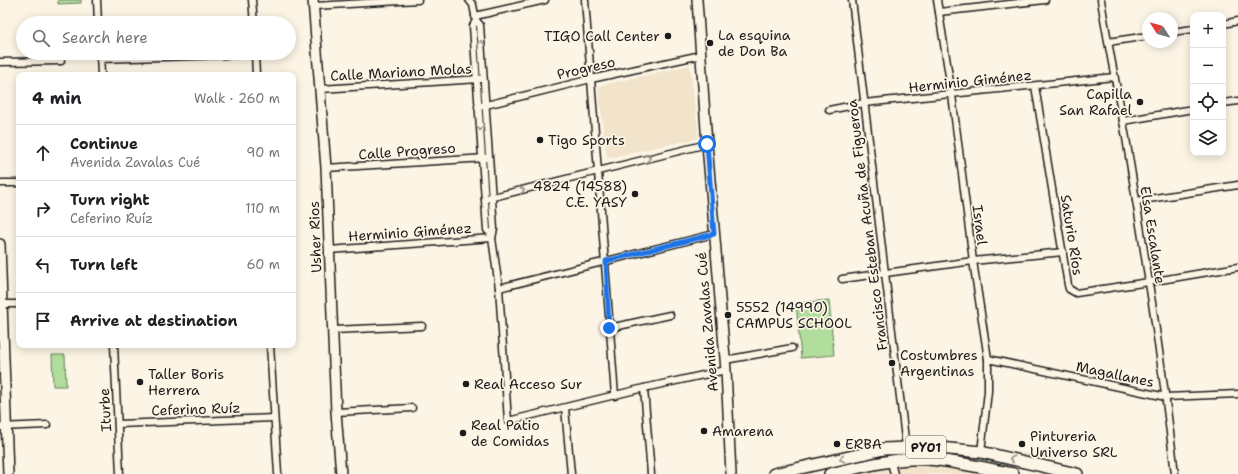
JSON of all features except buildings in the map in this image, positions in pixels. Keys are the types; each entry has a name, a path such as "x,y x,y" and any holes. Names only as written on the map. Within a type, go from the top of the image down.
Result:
{"highway":[{"name":"PY01","path":"774,474 884,450 929,447 981,452 1077,474"},
{"name":"PY01","path":"830,474 891,462 926,459 959,463 1013,474"}],"main road":[{"name":"Avenida Zavalas Cué","path":"697,0 714,234 726,370 731,474"},
{"name":"Usher Rios","path":"313,3 326,168 336,412 341,474"},
{"path":"0,244 3,427 8,474"}],"street":[{"path":"97,0 98,16"},
{"path":"252,0 253,16"},
{"path":"313,3 418,0"},
{"path":"469,0 473,5 475,18 473,26 487,230 492,237"},
{"path":"475,18 545,0"},
{"path":"585,0 606,261 609,328 615,396"},
{"name":"Francisco Esteban Acuña de Figueroa","path":"852,0 906,448"},
{"name":"Israel","path":"937,0 952,95 973,261 988,359 988,391 981,452"},
{"path":"939,12 1045,0"},
{"name":"Elsa Escalante","path":"1101,0 1123,121 1149,282 1166,397 1175,474"},
{"path":"475,18 480,25 490,158 494,229 492,237 499,288 508,421 726,370"},
{"path":"1226,23 1238,21"},
{"path":"1178,31 1190,29"},
{"path":"1108,42 1142,37"},
{"name":"Progreso","path":"478,107 591,79 701,55"},
{"path":"100,60 101,72"},
{"path":"256,60 256,72"},
{"path":"0,62 61,61"},
{"name":"Herminio Giménez","path":"829,110 864,103 1114,78"},
{"name":"Calle Mariano Molas","path":"320,89 484,79"},
{"name":"Saturio Ríos","path":"1035,86 1069,289 1076,293 1238,267"},
{"path":"1226,103 1238,101"},
{"path":"1123,121 1190,109"},
{"path":"484,199 707,144"},
{"name":"Calle Progreso","path":"326,168 490,158"},
{"path":"0,183 16,183"},
{"path":"1136,201 1238,186"},
{"path":"499,288 714,234"},
{"name":"Herminio Giménez","path":"329,250 492,237"},
{"path":"842,279 973,261 1063,252"},
{"path":"1,304 16,304"},
{"path":"609,328 670,314"},
{"path":"333,330 422,326"},
{"name":"Iturbe","path":"114,348 120,474"},
{"path":"270,348 278,474"},
{"path":"725,360 792,348"},
{"name":"Magallanes","path":"988,359 1166,397 1238,394"},
{"path":"644,388 651,474"},
{"path":"336,412 412,408"},
{"path":"565,408 571,474"},
{"name":"Ceferino Ruíz","path":"118,424 274,418"},
{"path":"3,427 47,425"},
{"path":"891,462 894,474"}],"shaded area":[{"path":"690,65 699,138 607,158 598,86"},
{"path":"915,464 964,468 994,474 846,474 880,465"}],"green space":[{"path":"58,0 81,0 81,3 58,4"},
{"path":"829,300 834,355 801,358 796,303"},
{"path":"52,355 65,355 66,386 53,386"},
{"path":"917,451 961,454 1057,474 960,455 917,452 870,456 788,474 868,456"}],"place":[{"name":"TIGO Call Center","path":"668,36"},
{"name":"La esquina de Don Ba","path":"710,43"},
{"name":"Capilla San Rafael","path":"1140,102"},
{"name":"Tigo Sports","path":"540,140"},
{"name":"4824 (14588) C.E. YASY","path":"635,194"},
{"name":"5552 (14990) CAMPUS SCHOOL","path":"728,315"},
{"name":"Costumbres Argentinas","path":"892,363"},
{"name":"Taller Boris Herrera","path":"140,382"},
{"name":"Real Acceso Sur","path":"466,384"},
{"name":"Amarena","path":"704,431"},
{"name":"Real Patio de Comidas","path":"463,433"},
{"name":"ERBA","path":"837,444"},
{"name":"Pintureria Universo SRL","path":"1022,444"}],"route":[{"path":"609,328 606,261 714,234 707,144"}]}
